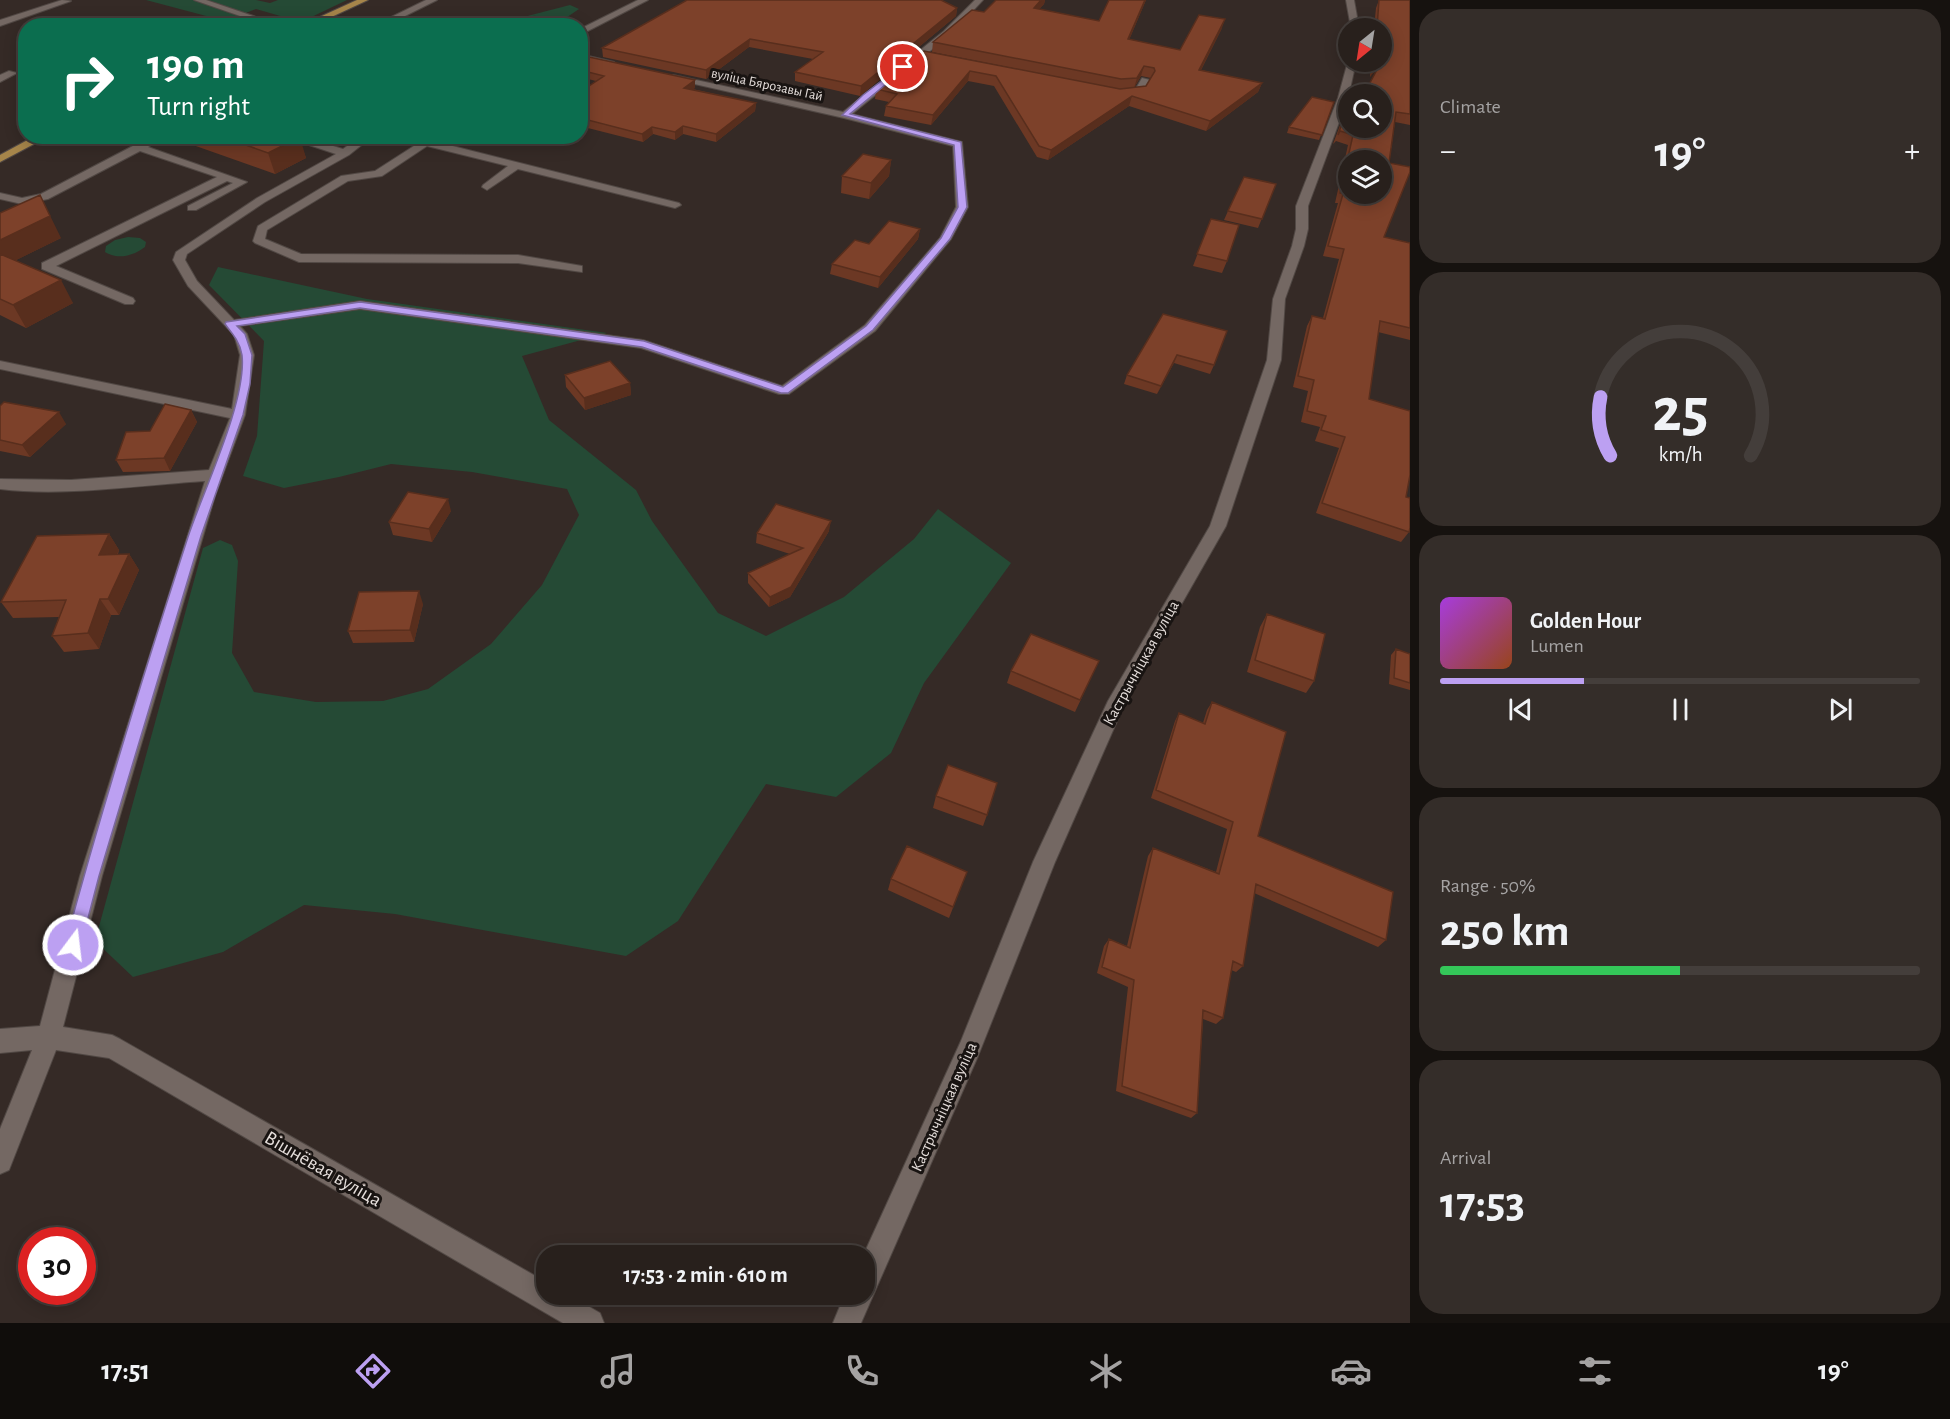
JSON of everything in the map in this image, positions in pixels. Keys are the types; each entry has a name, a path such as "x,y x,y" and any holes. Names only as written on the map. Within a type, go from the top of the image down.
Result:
{"main road":[{"path":"322,18 364,0"},
{"path":"0,159 29,144"}],"street":[{"path":"198,0 254,18"},
{"path":"394,18 433,0"},
{"path":"588,29 644,0"},
{"path":"845,115 865,96 922,55 953,29 979,0"},
{"path":"1350,0 1353,18"},
{"path":"0,23 67,1"},
{"path":"922,55 933,57"},
{"path":"588,59 626,67"},
{"name":"Кастрычніцкая вуліца","path":"875,1260 970,1048 1044,862 1117,700 1218,526 1274,360 1279,299 1298,246 1302,229 1302,206 1343,98 1350,72"},
{"path":"0,79 12,73"},
{"name":"вуліца Бярозавы Гай","path":"230,324 360,305 644,344 784,391 870,328 945,239 962,207 958,144 845,115 660,75"},
{"path":"1108,92 1130,95 1138,93 1145,80"},
{"path":"0,196 22,201 44,196 148,144"},
{"path":"314,144 345,153"},
{"path":"0,1161 49,1037 91,876 214,475 238,415 247,355 240,334 192,283 179,260 182,252 261,200 357,144"},
{"path":"423,144 378,174 345,178 262,228 259,241 299,258 518,259 578,268"},
{"path":"429,144 675,205"},
{"path":"141,148 242,182 192,208"},
{"path":"487,186 517,165"},
{"path":"129,301 46,266 226,177"},
{"path":"0,365 238,415"},
{"path":"0,484 71,485 214,475"},
{"name":"Вішнёвая вуліца","path":"0,1041 49,1037 112,1047 590,1323"},
{"path":"847,1323 854,1305"}],"green space":[{"path":"146,0 256,0 270,3 278,0 347,0 309,18 287,18 256,9 233,18 214,18"},
{"path":"570,5 579,9 566,18 540,18 533,15 538,18 519,18"},
{"path":"128,237 140,238 146,242 145,247 125,256 115,256 105,252 106,246 115,240"},
{"path":"218,267 367,299 607,333 522,356 549,420 636,490 652,521 718,613 766,636 844,597 914,539 938,509 1011,563 924,683 891,753 836,797 766,784 678,921 626,956 395,914 304,905 223,952 133,977 95,941 203,548 220,540 232,545 238,561 232,653 254,692 316,702 383,701 428,689 491,644 542,585 579,515 567,489 472,472 391,464 284,488 243,476 257,436 264,341 209,285"}],"building":[{"path":"687,0 941,0 957,8 861,86 795,72 823,52 750,39 706,70 602,48"},
{"path":"996,0 1041,0 1034,8 1099,21 1109,0 1145,0 1128,39 1180,50 1199,15 1225,19 1199,70 1262,83 1210,121 1132,96 1051,150 1039,146 996,76 970,71 933,115 886,106 897,94 876,89 924,51 1120,89 1146,86 1155,71 1154,68 1144,66 1137,78 1121,79 933,42 972,10 984,12"},
{"path":"1379,0 1410,0 1410,114 1396,112 1391,150 1350,150 1352,138 1392,138 1392,84 1369,84 1376,72 1392,72 1392,18 1378,18"},
{"path":"588,58 695,80 684,88 756,103 716,134 683,126 675,132 652,127 642,134 588,120 588,87 604,76 588,72"},
{"path":"1312,97 1334,102 1322,135 1289,127"},
{"path":"243,144 286,144 268,153"},
{"path":"863,154 891,160 871,183 842,176"},
{"path":"1392,164 1410,167 1384,237 1410,243 1410,328 1380,321 1369,399 1410,411 1410,475 1406,497 1410,498 1409,532 1322,503 1345,437 1321,430 1326,416 1307,411 1314,380 1298,376 1312,316 1325,319 1344,249 1328,246 1340,204 1392,204"},
{"path":"1244,177 1276,184 1262,219 1228,211"},
{"path":"40,195 50,216 0,240 0,213"},
{"path":"1211,219 1239,225 1227,261 1197,254"},
{"path":"889,221 920,229 880,277 832,264 855,240 869,244"},
{"path":"0,254 61,280 13,305 0,299"},
{"path":"1163,314 1227,331 1214,365 1177,355 1161,386 1127,375"},
{"path":"610,361 630,383 584,398 565,375"},
{"path":"4,402 59,412 22,445 0,440 0,406"},
{"path":"165,404 191,410 164,458 116,460 126,432 150,431"},
{"path":"408,492 448,499 429,529 389,522"},
{"path":"776,504 831,521 791,587 770,597 748,573 803,548 757,533"},
{"path":"109,534 99,555 129,554 108,599 100,599 88,633 52,636 66,600 1,602 37,536"},
{"path":"419,591 410,630 348,631 359,592"},
{"path":"1267,614 1325,634 1314,681 1255,660"},
{"path":"1031,634 1099,661 1080,700 1011,671"},
{"path":"1396,649 1410,654 1410,683 1394,678"},
{"path":"1212,702 1286,732 1258,836 1393,892 1386,940 1256,884 1243,966 1233,961 1223,1018 1203,1010 1197,1113 1122,1086 1134,980 1102,967 1109,939 1130,948 1153,848 1219,874 1233,822 1156,790 1179,713 1205,724"},
{"path":"948,765 997,783 987,815 936,796"},
{"path":"907,846 967,872 953,907 891,879"}],"route":[{"path":"73,945 91,876 207,496 238,415 247,355 240,334 230,324 360,305 644,344 784,391 870,328 945,239 962,207 958,144 845,115 865,96 903,67"}]}
